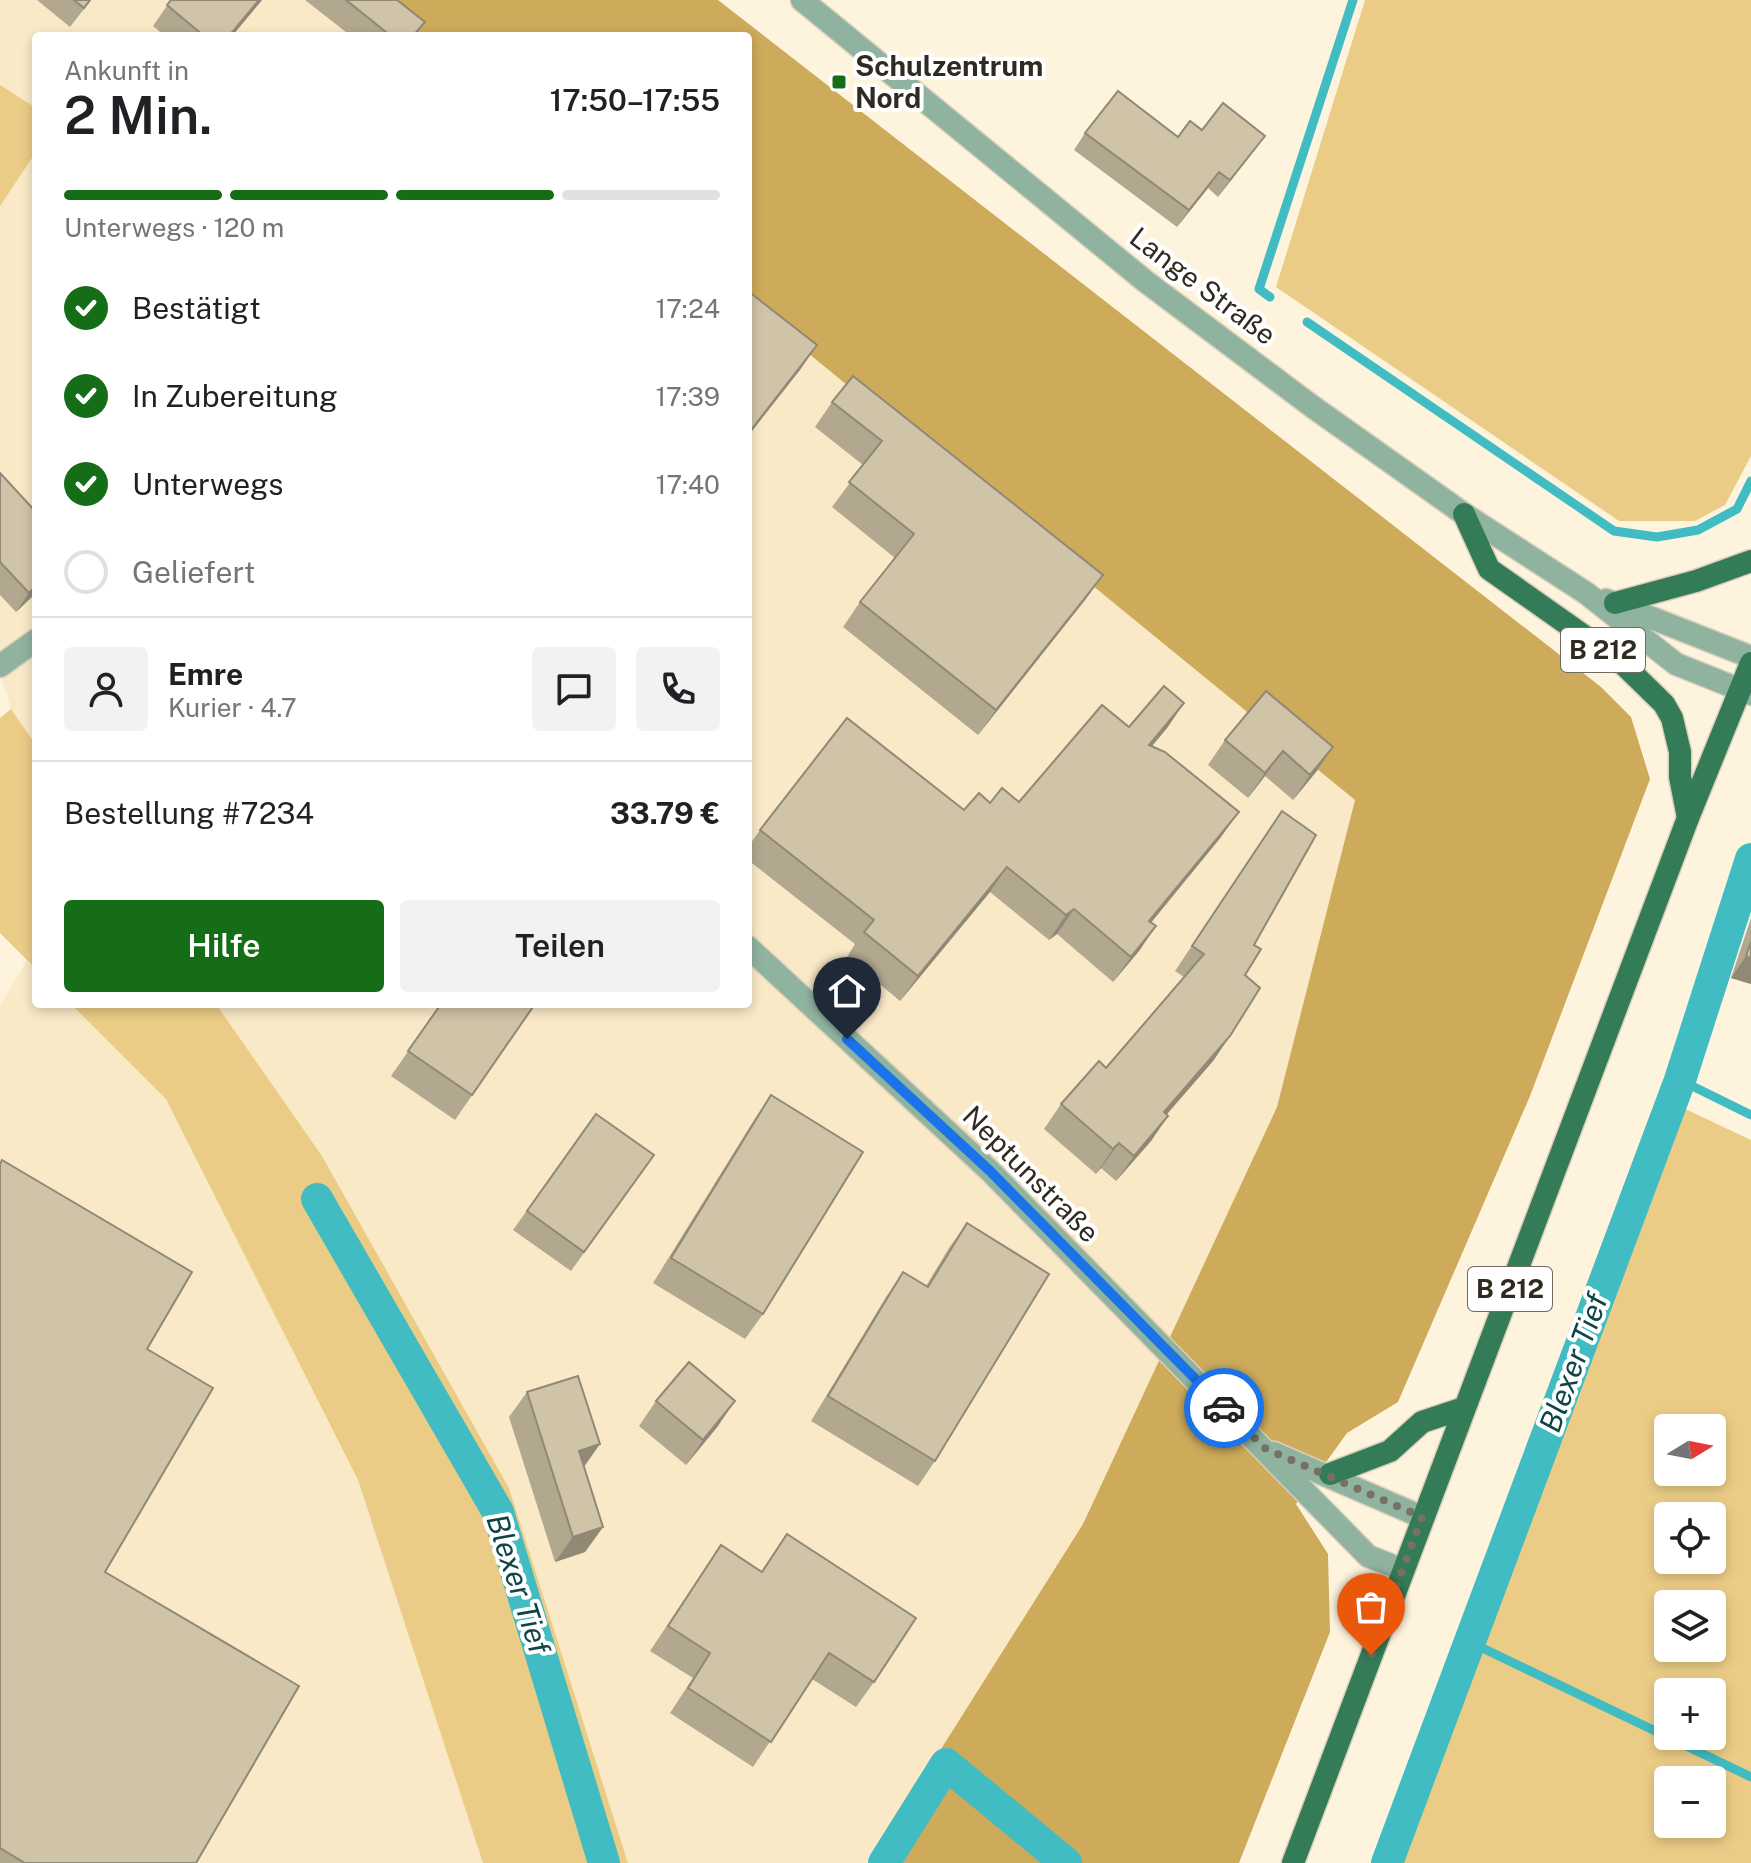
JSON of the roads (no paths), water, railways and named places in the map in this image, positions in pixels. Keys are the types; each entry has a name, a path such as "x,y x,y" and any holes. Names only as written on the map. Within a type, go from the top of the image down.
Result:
{"main road":[{"name":"B 212","path":"1464,514 1489,569 1621,662 1664,704 1672,718 1680,752 1680,777 1688,818"},
{"name":"B 212","path":"1615,603 1696,581 1751,561"},
{"name":"B 212","path":"1293,1863 1688,818 1745,693 1751,663"},
{"path":"1330,1474 1390,1451 1422,1422 1464,1408"}],"street":[{"name":"Lange Straße","path":"802,0 1145,281 1464,514 1586,593 1676,664 1745,693"},
{"name":"Lange Straße","path":"1586,593 1751,657"},
{"path":"0,666 32,643"},
{"name":"Neptunstraße","path":"752,951 990,1171 1368,1556 1403,1570"},
{"name":"Neptunstraße","path":"1266,1449 1330,1474 1422,1517"}],"waterway":[{"path":"1270,297 1259,289 1353,0"},
{"path":"1307,322 1614,531 1657,537 1698,530 1737,509 1751,481"},
{"name":"Blexer Tief","path":"1387,1863 1680,1080 1751,859"},
{"path":"1680,1080 1751,1115"},
{"name":"Blexer Tief","path":"317,1199 498,1512 604,1863"},
{"path":"1470,1642 1751,1777"},
{"name":"Blexer Tief","path":"884,1863 946,1764 1066,1863"}],"place":[{"name":"Schulzentrum Nord","path":"839,82"}]}
